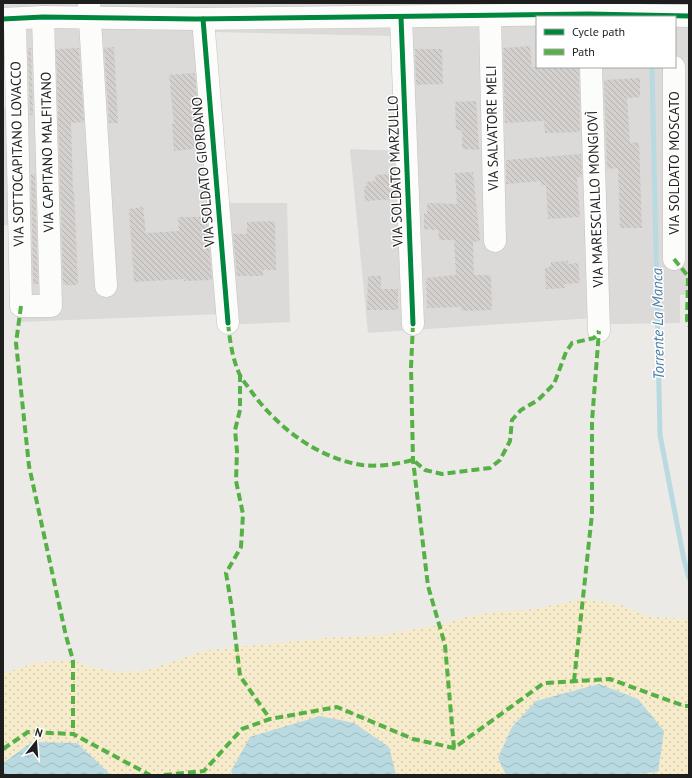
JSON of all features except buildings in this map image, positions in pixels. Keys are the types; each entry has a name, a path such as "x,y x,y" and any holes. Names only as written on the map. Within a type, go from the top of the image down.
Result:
{"street":[{"path":"9,19 43,17 90,11 197,14 287,10 401,17 428,10 490,16 589,16 637,11 679,16"},
{"path":"90,11 106,286"},
{"name":"VIA SOLDATO GIORDANO","path":"197,14 228,323"},
{"name":"VIA SALVATORE MELI","path":"490,16 495,241"},
{"name":"VIA CAPITANO MALFITANO","path":"20,289 21,306 51,306 43,17"},
{"name":"VIA SOLDATO MARZULLO","path":"401,17 413,324"},
{"name":"VIA SOTTOCAPITANO LOVACCO","path":"9,19 20,289"},
{"name":"VIA MARESCIALLO MONGIOVÌ","path":"591,68 599,332"},
{"name":"VIA SOLDATO MOSCATO","path":"674,68 674,259"}],"shaded area":[{"path":"3,3 689,3 689,294 680,295 680,323 613,324 594,318 368,333 350,149 402,151 395,36 214,32 229,203 287,203 290,322 226,325 224,314 18,322 14,226 3,225 3,108 8,107 3,46"}],"sand":[{"path":"583,599 618,604 650,617 689,619 689,775 625,775 658,772 599,684 536,701 512,727 499,757 506,775 396,775 389,747 231,771 233,775 111,775 77,743 32,742 3,763 3,674 34,663 73,660 90,667 119,672 149,670 202,651 326,638 383,635 439,625 467,617 495,612 528,610"}],"water":[{"path":"599,684 638,699 664,731 658,772 625,775 506,775 498,758 512,727 536,701"},
{"path":"320,716 354,723 389,747 396,775 233,775 231,771 250,737"},
{"path":"32,742 77,743 111,775 3,775 3,763"}],"waterway":[{"name":"Torrente La Manca","path":"652,68 660,435 684,560 689,578"}],"marked path":[{"path":"674,259 688,276 687,320 689,326"},
{"path":"21,306 16,343 29,466 66,636 73,660 73,734"},
{"path":"228,323 233,355 242,378 261,404 273,417 299,439 329,456 345,461 375,466 413,460 425,470 442,474 490,468 500,460 510,441 512,420 521,410 538,400 554,384 566,352 572,343 594,338 599,331"},
{"path":"413,324 411,367 413,460 428,586 445,645 454,748"},
{"path":"574,681 592,514 592,421 599,331"},
{"path":"240,374 240,410 235,430 237,451 236,481 243,514 241,547 226,573 240,676 270,719"},
{"path":"164,775 204,771 242,729 270,719 337,707 413,739 454,748 544,683 610,679 684,706 689,706"},
{"path":"3,749 28,732 73,734 150,775"}],"cycle path":[{"path":"3,19 43,17 196,19 589,14 689,16"},
{"path":"401,17 413,324"},
{"path":"203,19 228,323"}]}
